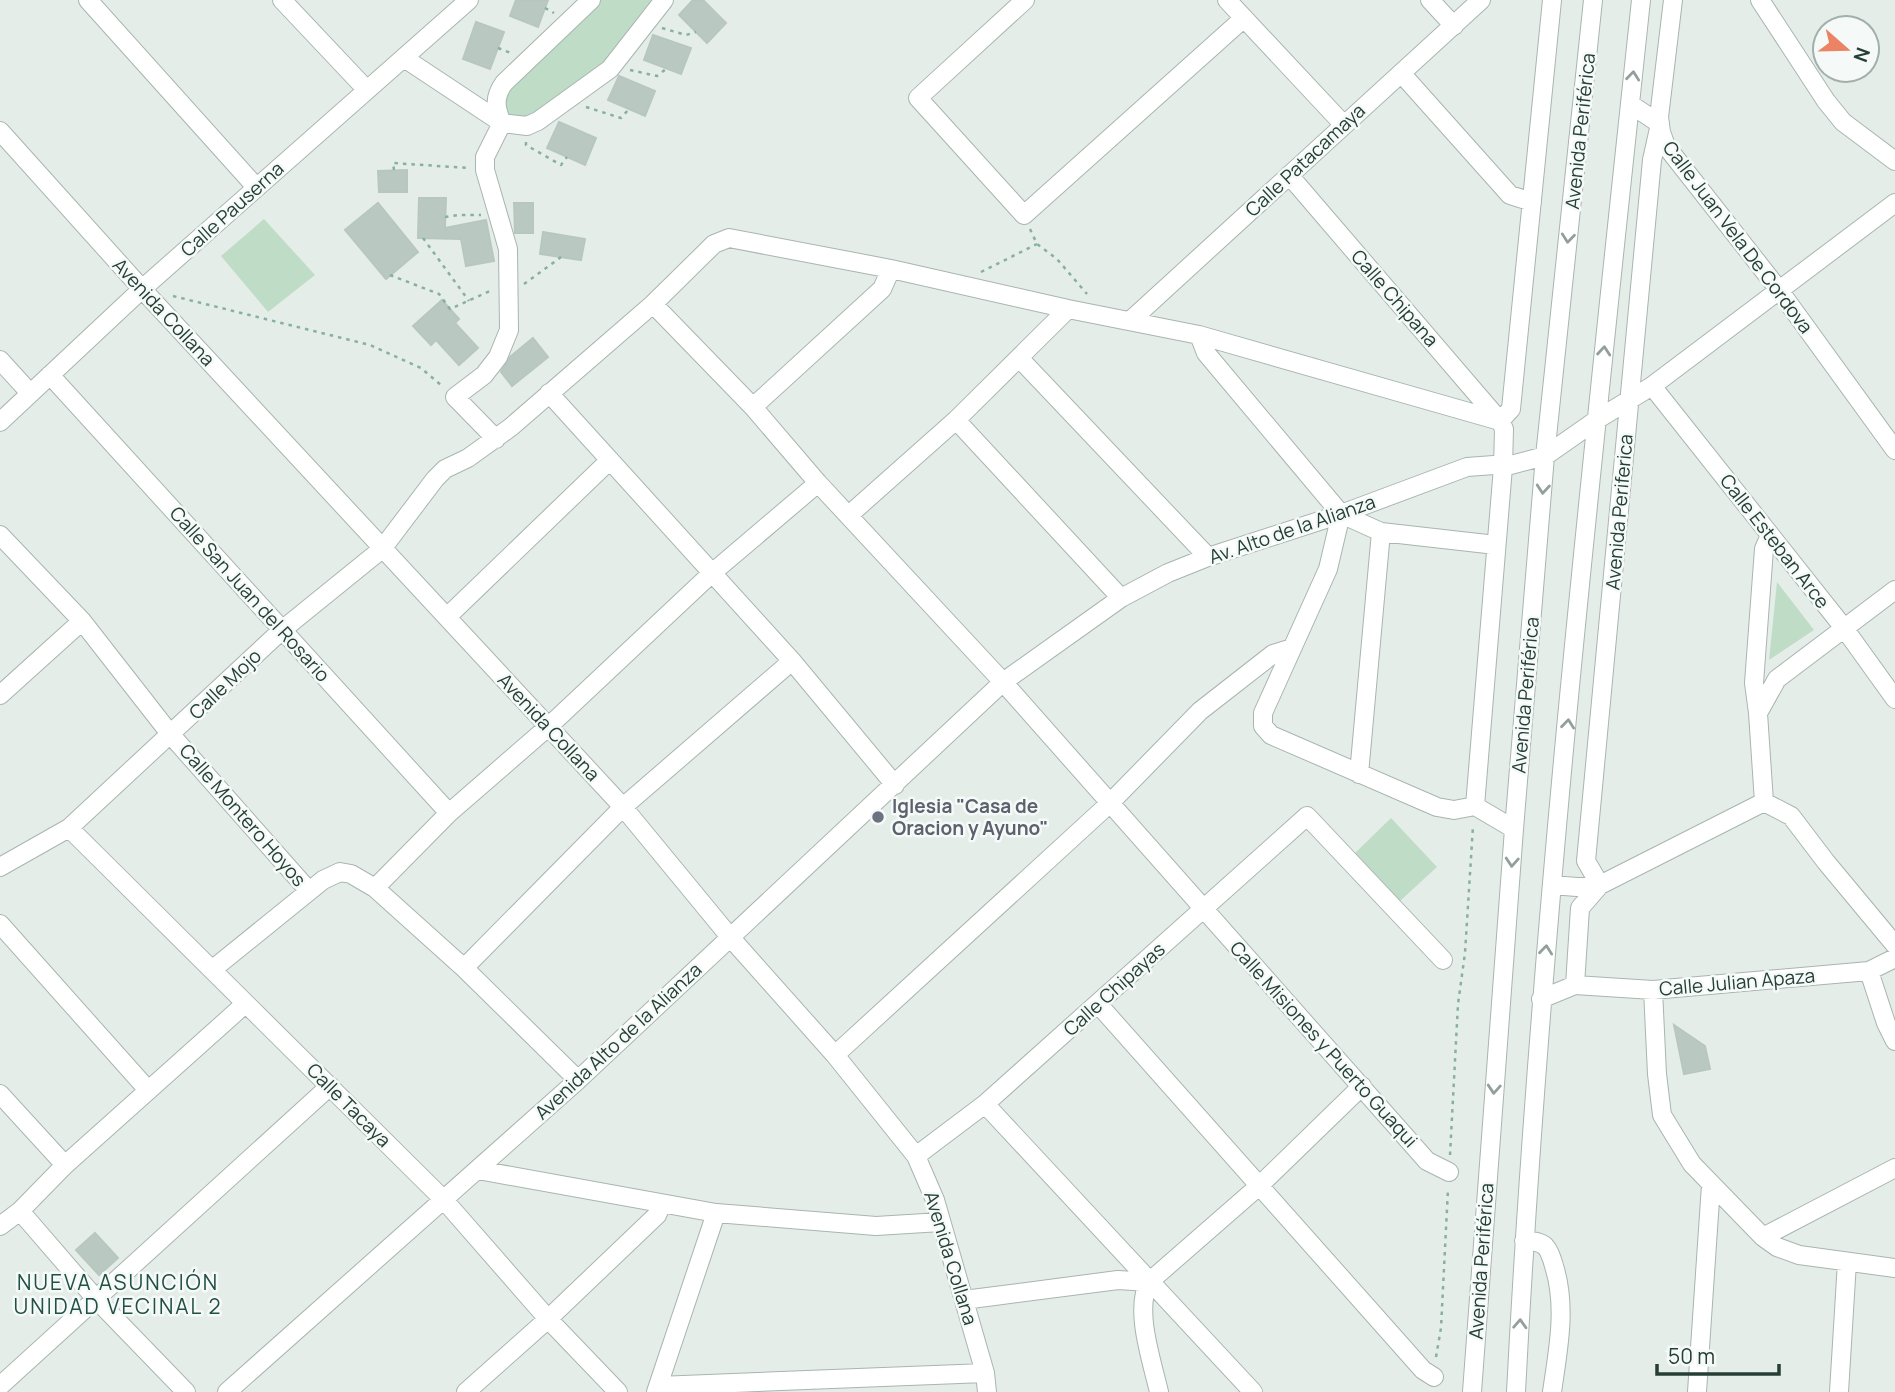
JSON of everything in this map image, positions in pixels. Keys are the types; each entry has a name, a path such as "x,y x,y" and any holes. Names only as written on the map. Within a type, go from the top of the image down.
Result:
{"street":[{"path":"88,0 256,187"},
{"path":"282,0 366,89"},
{"name":"Calle Pauserna","path":"0,422 145,292 256,187 468,0"},
{"path":"496,439 455,397 484,375 498,357 509,330 508,249 485,170 485,157 502,123 496,104 497,93 504,83 592,0"},
{"path":"404,58 502,123 527,126 538,121 611,67 664,0"},
{"path":"1025,0 918,98 1024,215 1244,18"},
{"path":"1227,0 1343,124"},
{"path":"1430,0 1454,26"},
{"name":"Calle Patacamaya","path":"1130,321 1480,0"},
{"path":"1500,421 1511,409 1552,0"},
{"name":"Avenida Periférica","path":"1472,1392 1545,456 1593,0"},
{"path":"1516,1392 1541,999 1641,0"},
{"name":"Calle Juan Vela De Cordova","path":"1673,0 1661,96 1660,124 1666,146 1779,290 1895,450"},
{"path":"1760,0 1826,101 1843,122 1895,161"},
{"path":"1401,73 1510,195 1532,202"},
{"path":"1630,104 1660,124"},
{"name":"Avenida Periferica","path":"1600,885 1586,861 1652,160 1660,124"},
{"name":"Avenida Collana","path":"0,131 145,292 623,807 730,937 835,1055 916,1156 935,1200 985,1373 987,1392"},
{"name":"Calle Chipana","path":"1289,174 1500,421"},
{"name":"Av. Alto de la Alianza","path":"1003,682 1121,598 1168,573 1208,557 1341,514 1467,467 1503,467 1545,456 1652,386 1895,203"},
{"name":"Calle Mojo","path":"0,866 69,828 172,735 282,629 382,549 445,469 496,439 653,303 714,244 729,238 891,269"},
{"path":"753,407 882,289 891,269 1199,335 1500,421 1504,429 1503,467 1475,806"},
{"name":"Calle Misiones y Puerto Guaqui","path":"653,303 753,407 818,483 1003,682 1427,1161 1449,1172"},
{"path":"849,515 956,420 1068,309"},
{"path":"1199,335 1206,353 1341,514 1381,532 1496,545"},
{"path":"1020,359 1208,557"},
{"path":"0,360 30,393"},
{"name":"Calle San Juan del Rosario","path":"50,375 449,813"},
{"name":"Calle Esteban Arce","path":"1652,386 1844,628 1895,699"},
{"path":"549,393 792,661 895,785"},
{"path":"956,420 1121,598"},
{"path":"448,616 610,460"},
{"path":"375,888 449,813 548,727 712,573 818,483"},
{"path":"1341,514 1328,569 1263,713 1263,726 1271,735 1437,807 1454,810 1475,806 1514,829"},
{"path":"1359,774 1381,532"},
{"name":"Calle Montero Hoyos","path":"0,535 82,621 172,735 309,891 340,872 361,878 464,968 578,1080"},
{"path":"1764,802 1754,683 1765,549 1770,535"},
{"path":"1758,713 1777,679 1895,590"},
{"path":"0,695 82,621"},
{"path":"835,1055 1109,804 1200,711 1273,654 1292,648"},
{"path":"464,968 623,807 792,661"},
{"name":"Avenida Alto de la Alianza","path":"227,1392 578,1080 1003,682"},
{"path":"1552,885 1600,885 1764,802"},
{"path":"1764,802 1791,816 1895,945"},
{"name":"Calle Chipayas","path":"916,1156 985,1104 1307,816 1443,960"},
{"name":"Calle Tacaya","path":"69,828 444,1200 548,1319 618,1392"},
{"path":"1541,999 1575,985 1580,908 1600,885"},
{"path":"212,969 309,891"},
{"path":"0,924 148,1090"},
{"name":"Calle Julian Apaza","path":"1575,985 1653,990 1869,971 1895,958"},
{"path":"1869,971 1886,1023 1895,1041"},
{"path":"1653,990 1662,1115 1692,1164 1763,1237 1777,1247 1800,1255 1895,1268"},
{"path":"0,1226 20,1211 65,1165 245,1004"},
{"path":"1098,1004 1423,1370 1434,1377"},
{"path":"0,1386 330,1086"},
{"path":"1159,1392 1144,1314 1144,1291 1149,1282 1259,1186 1362,1086"},
{"path":"0,1094 65,1165"},
{"path":"985,1104 1254,1392"},
{"path":"1763,1237 1895,1168"},
{"path":"478,1170 716,1213 876,1226 941,1223"},
{"path":"1697,1392 1712,1185"},
{"path":"466,1392 548,1319 657,1215 662,1204"},
{"path":"20,1211 96,1299 186,1392"},
{"path":"716,1213 657,1389 985,1373"},
{"path":"1524,1241 1540,1242 1549,1250 1560,1291 1561,1324 1552,1392"},
{"path":"1839,1392 1847,1262"},
{"path":"964,1300 1118,1280 1149,1282"}],"path":[{"path":"647,23 686,36 696,32"},
{"path":"611,67 657,76 666,69"},
{"path":"566,100 621,118 629,109"},
{"path":"527,126 526,145 561,165 567,157"},
{"path":"394,170 393,163 485,170"},
{"path":"446,217 474,217 498,211"},
{"path":"423,238 469,301"},
{"path":"958,285 1037,244 1057,259 1082,285 1099,315"},
{"path":"390,275 439,294 450,309 509,288 561,257"},
{"path":"145,292 162,293 370,345 421,368 455,397"},
{"path":"1434,1377 1441,1328 1458,1004 1465,953 1475,806"}],"green space":[{"path":"598,0 659,0 621,50 530,120 510,120 499,97"},
{"path":"264,219 315,275 268,312 221,256"},
{"path":"1777,582 1814,630 1769,660"},
{"path":"1391,818 1437,867 1400,901 1355,853"}],"building":[{"path":"516,0 548,0 538,27 510,16"},
{"path":"693,0 703,0 726,23 707,43 679,15"},
{"path":"476,22 504,32 490,69 463,59"},
{"path":"653,35 691,48 681,74 644,60"},
{"path":"619,76 655,91 645,116 608,100"},
{"path":"559,122 596,138 585,165 547,148"},
{"path":"407,170 407,192 379,192 378,171"},
{"path":"419,198 446,198 445,228 486,220 494,261 466,266 461,239 418,238"},
{"path":"378,203 418,252 386,279 345,230"},
{"path":"514,203 533,203 533,233 515,233"},
{"path":"543,232 585,239 581,260 540,254"},
{"path":"442,300 459,319 455,323 478,348 459,365 436,340 431,345 413,326"},
{"path":"533,338 548,357 512,386 501,372 510,357"},
{"path":"1674,1025 1705,1046 1710,1069 1684,1074"},
{"path":"95,1233 118,1258 99,1275 76,1250"}],"place":[{"name":"Iglesia \"Casa de Oracion y Ayuno\"","path":"878,817"}],"district":[{"name":"NUEVA ASUNCIÓN UNIDAD VECINAL 2","path":"118,1294"}]}
